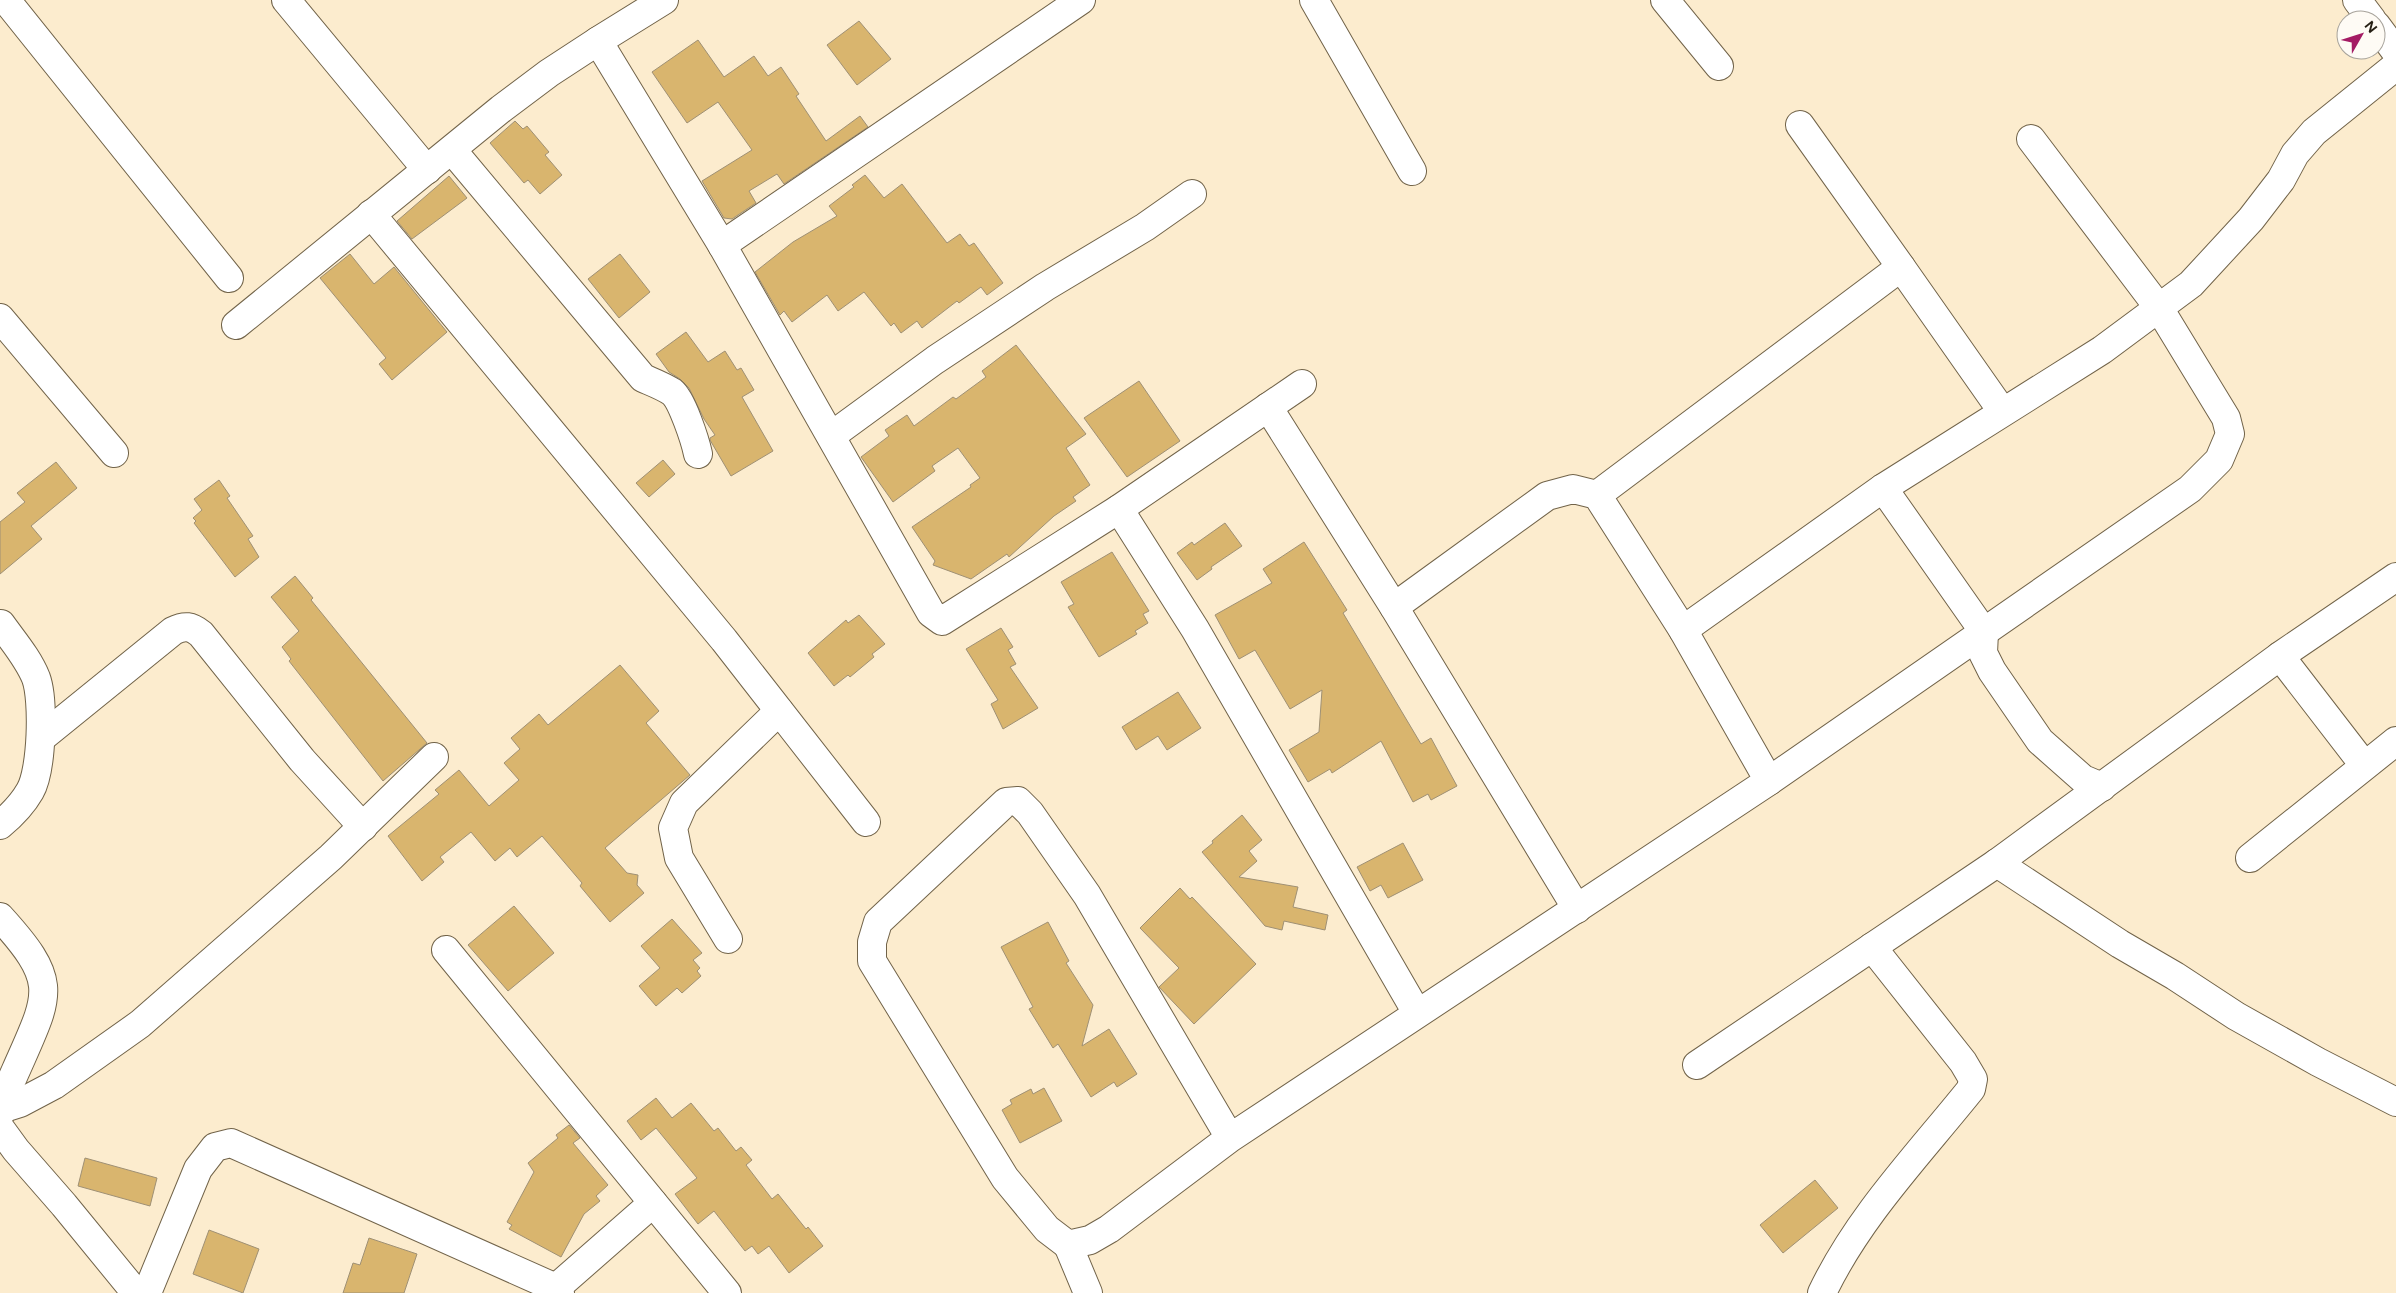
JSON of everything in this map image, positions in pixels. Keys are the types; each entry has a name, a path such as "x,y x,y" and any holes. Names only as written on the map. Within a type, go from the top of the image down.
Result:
{"street":[{"path":"6,0 229,278"},
{"path":"286,0 427,170"},
{"path":"236,326 501,109 550,73 664,0"},
{"path":"722,245 1081,0"},
{"path":"1314,0 1412,171"},
{"path":"1665,0 1719,66"},
{"path":"2386,38 2396,52"},
{"path":"598,41 722,245 932,613 942,621 1119,509 1302,384"},
{"path":"1683,630 1883,488 2002,411 2102,350 2191,284 2224,251 2251,219 2281,180 2294,154 2314,132 2396,66"},
{"path":"1800,125 2002,411"},
{"path":"1068,1244 1090,1240 1109,1229 1230,1138 1417,1012 1769,782 2190,489 2219,460 2230,434 2226,418 2159,308 2031,139"},
{"path":"452,150 643,378 673,393 681,405 693,433 698,454"},
{"path":"831,436 935,360 1037,292 1145,227 1192,194"},
{"path":"371,214 724,640 866,822"},
{"path":"1597,495 1901,267"},
{"path":"0,318 114,453"},
{"path":"1268,407 1394,607 1577,909"},
{"path":"1883,488 1984,632 1984,653 1992,671 2040,741 2083,779 2102,787"},
{"path":"1394,607 1547,496 1573,489 1597,495 1683,630 1769,782"},
{"path":"1119,509 1195,629 1417,1012"},
{"path":"1696,1065 1997,863 2280,656 2396,578"},
{"path":"0,825 19,809 32,789 41,738 41,704 37,680 28,660 1,624"},
{"path":"41,738 173,631 183,626 191,626 201,634 302,760 362,827"},
{"path":"2280,656 2364,765"},
{"path":"728,939 679,858 673,828 684,803 779,711"},
{"path":"2250,858 2364,765 2396,742"},
{"path":"0,1117 20,1103 54,1085 140,1024 331,858 434,757"},
{"path":"1088,1293 1068,1244 1040,1222 1005,1178 872,961 872,942 878,922 1006,802 1018,801 1025,807 1078,881 1230,1138"},
{"path":"1997,863 2120,944 2175,976 2236,1016 2318,1062 2396,1102"},
{"path":"0,917 33,956 42,974 44,993 39,1019 0,1117 16,1150 136,1293"},
{"path":"1822,1293 1838,1260 1872,1211 1970,1089 1973,1079 1963,1062 1872,947"},
{"path":"446,950 653,1203 695,1251 727,1293"},
{"path":"147,1293 198,1169 216,1147 231,1143 558,1290 653,1203"}],"building":[{"path":"859,21 891,59 857,85 827,45"},
{"path":"698,40 724,77 754,56 768,76 781,67 799,94 796,96 826,141 860,116 868,127 784,184 777,174 749,191 756,203 732,219 724,218 702,181 752,150 718,102 687,123 652,72"},
{"path":"515,121 523,129 527,126 549,152 545,155 562,175 540,194 528,180 524,183 490,143"},
{"path":"865,175 884,198 902,184 947,243 960,234 969,246 974,243 1003,283 987,295 981,287 959,303 957,301 922,328 917,321 901,333 894,323 891,326 864,292 838,311 827,295 792,322 784,311 780,315 755,272 793,242 837,216 829,206 854,187 852,185"},
{"path":"449,176 467,198 412,239 397,221"},
{"path":"350,254 374,284 394,267 447,332 392,380 379,364 386,358 320,278"},
{"path":"620,254 650,292 619,318 588,279"},
{"path":"686,332 708,362 725,351 737,370 741,368 754,390 742,397 773,451 731,476 710,440 715,435 704,419 689,388 669,372 656,354"},
{"path":"1016,345 1086,434 1066,448 1090,485 1073,497 1076,501 1054,516 1009,557 1007,554 971,579 933,565 935,561 912,527 971,487 970,485 980,478 958,448 932,466 935,471 893,502 861,457 889,436 885,430 907,415 914,426 953,397 956,399 986,377 982,371"},
{"path":"1139,381 1180,441 1127,477 1084,418"},
{"path":"663,460 675,474 649,497 636,483"},
{"path":"56,462 77,488 31,526 42,539 0,574 0,522 25,502 17,493"},
{"path":"219,480 230,496 227,498 253,536 248,539 259,557 235,577 194,523 196,521 193,518 202,510 194,499"},
{"path":"1225,523 1242,546 1211,567 1212,569 1197,580 1177,553 1192,542 1194,545"},
{"path":"1304,542 1347,610 1343,613 1421,744 1431,738 1457,786 1431,800 1428,794 1413,802 1381,741 1332,773 1330,769 1308,782 1289,750 1319,732 1322,690 1290,709 1255,650 1239,659 1215,615 1272,583 1263,569"},
{"path":"1112,552 1149,611 1143,614 1148,623 1135,631 1137,634 1099,657 1068,607 1074,604 1061,582"},
{"path":"295,576 313,598 311,600 427,743 383,781 289,661 291,659 282,647 299,631 271,597"},
{"path":"859,615 885,644 872,654 874,657 850,677 848,675 834,686 808,653 846,620 848,623"},
{"path":"1001,628 1013,647 1008,650 1016,664 1010,667 1038,708 1003,729 991,704 998,700 966,649"},
{"path":"620,665 659,711 646,723 690,775 605,848 627,873 638,875 637,885 644,893 610,922 580,886 582,883 542,836 517,857 510,848 495,861 471,832 440,857 444,862 422,881 388,836 439,794 435,790 459,770 489,806 519,780 504,763 520,749 511,738 539,714 548,725"},
{"path":"1178,692 1201,728 1167,750 1158,736 1136,750 1122,727"},
{"path":"1242,815 1262,840 1249,851 1257,861 1239,877 1298,887 1293,907 1328,915 1325,930 1284,921 1282,930 1265,926 1202,852"},
{"path":"1403,843 1423,880 1388,898 1381,885 1370,891 1357,867"},
{"path":"1180,888 1190,899 1192,897 1256,964 1194,1024 1159,987 1179,968 1140,928"},
{"path":"514,906 554,953 508,991 468,945"},
{"path":"672,919 702,953 693,960 700,968 697,971 701,976 682,993 677,988 656,1006 639,986 660,968 641,946"},
{"path":"1048,922 1069,961 1066,963 1093,1005 1082,1046 1109,1029 1137,1074 1117,1087 1114,1082 1091,1097 1058,1044 1053,1048 1029,1009 1033,1007 1001,947"},
{"path":"1044,1088 1062,1121 1020,1143 1002,1110 1012,1104 1010,1100 1031,1089 1033,1094"},
{"path":"656,1098 672,1118 691,1103 714,1131 718,1128 736,1151 741,1147 752,1160 746,1165 772,1199 778,1194 806,1229 808,1227 823,1246 789,1273 769,1246 758,1254 752,1246 745,1251 714,1211 698,1224 675,1194 697,1178 656,1128 641,1140 627,1121"},
{"path":"569,1125 580,1138 573,1143 608,1185 596,1196 600,1201 584,1214 561,1257 509,1229 512,1225 507,1222 534,1172 528,1163 558,1138 556,1135"},
{"path":"85,1158 157,1178 150,1206 78,1186"},
{"path":"1815,1180 1838,1208 1783,1253 1760,1225"},
{"path":"209,1230 259,1249 243,1293 193,1274"},
{"path":"369,1238 417,1254 404,1293 343,1293 353,1263 360,1265"}]}
